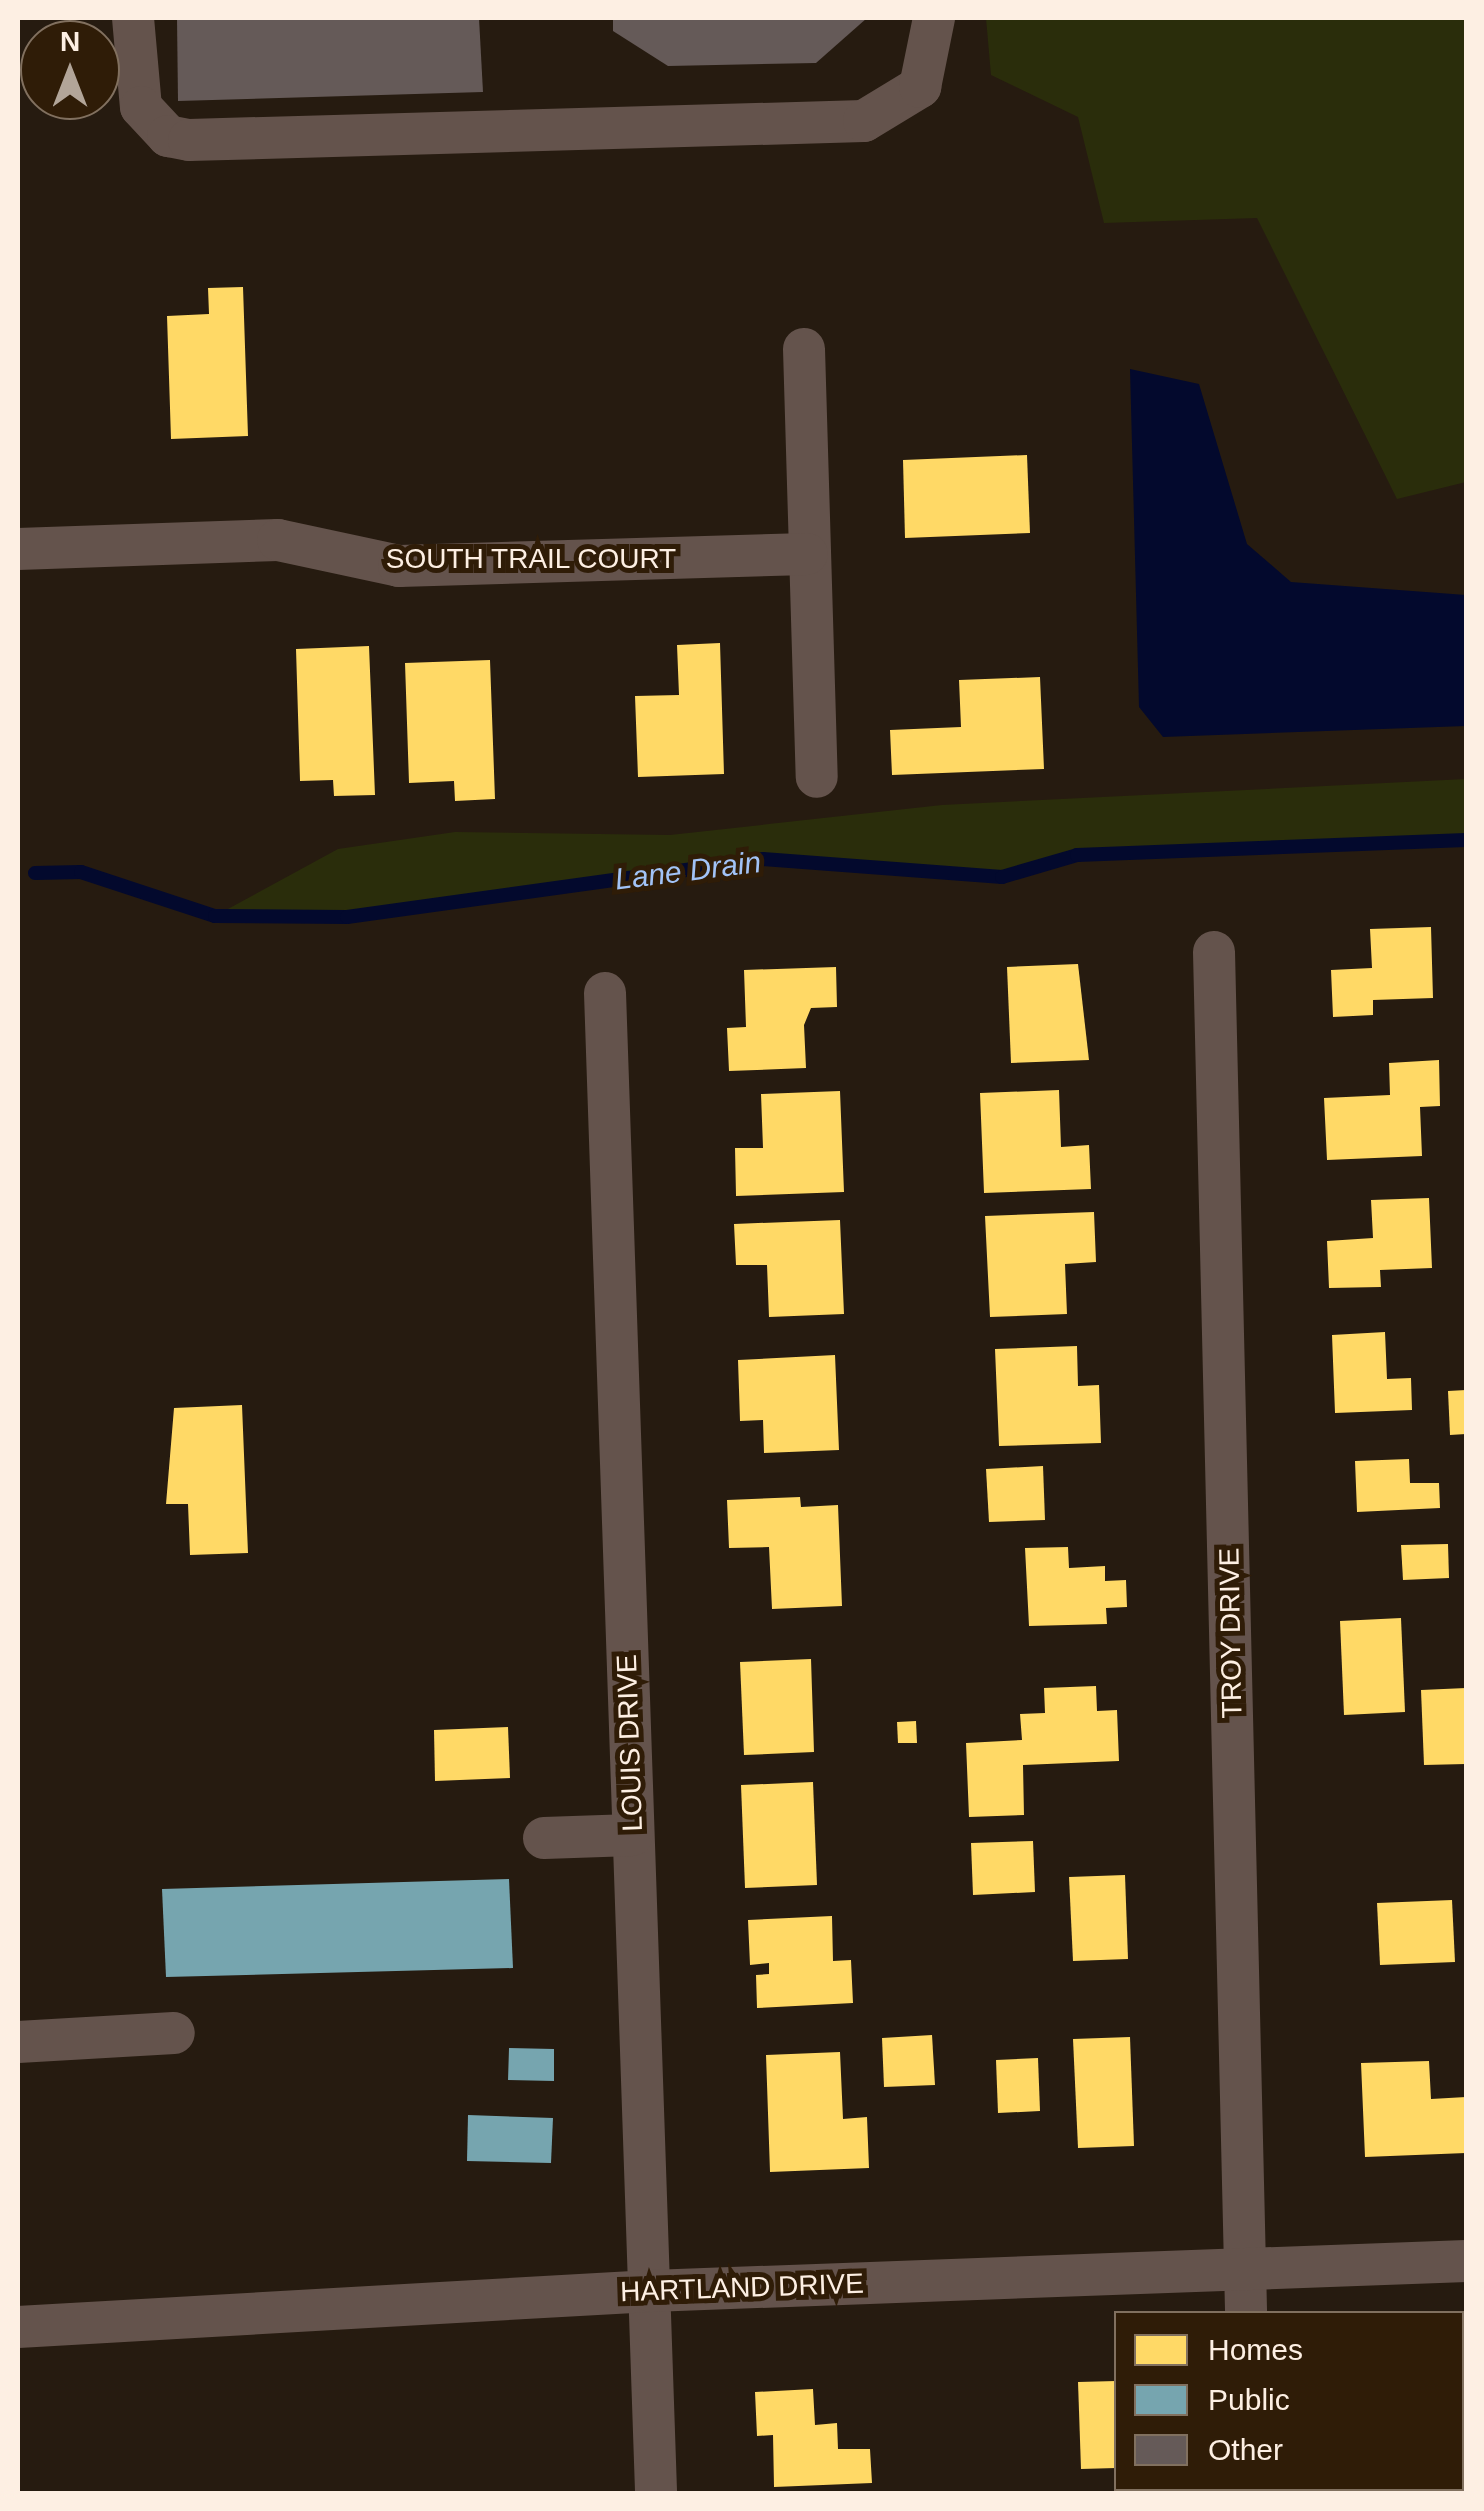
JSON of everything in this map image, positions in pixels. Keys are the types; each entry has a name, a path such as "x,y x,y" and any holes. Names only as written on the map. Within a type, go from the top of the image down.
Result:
{"street":[{"path":"133,18 142,107 168,136 189,140 864,121 920,87 934,18"},
{"path":"804,349 817,778"},
{"name":"SOUTH TRAIL COURT","path":"18,549 278,540 399,566 808,554"},
{"name":"TROY DRIVE","path":"1214,952 1246,2311"},
{"name":"LOUIS DRIVE","path":"606,993 656,2494"},
{"path":"544,1838 632,1835"},
{"path":"18,2042 174,2033"},
{"name":"HARTLAND DRIVE","path":"18,2328 650,2291 1466,2261"}],"green space":[{"path":"986,18 1466,18 1466,482 1397,499 1257,218 1104,223 1078,117 991,75"},
{"path":"1466,779 1466,841 1077,855 967,880 763,859 347,917 215,916 338,849 455,832 670,835 942,805"}],"water":[{"path":"1130,369 1199,384 1247,544 1291,582 1466,595 1466,726 1163,737 1139,707"}],"building: Homes":[{"path":"243,287 248,436 171,439 167,316 209,314 208,288"},
{"path":"1027,455 1030,533 905,538 903,460"},
{"path":"720,643 724,774 638,777 635,696 679,695 677,645"},
{"path":"369,646 375,795 334,796 333,780 300,781 296,649"},
{"path":"490,660 495,799 455,801 454,781 409,783 405,663"},
{"path":"1040,677 1044,769 892,775 890,730 961,727 959,680"},
{"path":"1431,927 1433,998 1373,1000 1373,1015 1333,1017 1331,970 1372,968 1370,929"},
{"path":"1078,964 1089,1060 1011,1063 1007,967"},
{"path":"836,967 837,1007 811,1008 804,1025 806,1068 729,1071 727,1028 746,1027 744,970"},
{"path":"1439,1060 1440,1106 1420,1107 1422,1156 1327,1160 1324,1098 1390,1095 1389,1063"},
{"path":"1059,1090 1061,1147 1089,1145 1091,1189 984,1193 980,1093"},
{"path":"840,1091 844,1192 736,1196 735,1148 763,1148 761,1094"},
{"path":"1429,1198 1432,1268 1380,1270 1381,1287 1329,1288 1327,1241 1373,1238 1371,1200"},
{"path":"1094,1212 1096,1262 1065,1264 1067,1314 990,1317 985,1216"},
{"path":"840,1220 844,1314 769,1317 767,1265 736,1265 734,1224"},
{"path":"1385,1332 1387,1379 1411,1378 1412,1410 1335,1413 1332,1335"},
{"path":"1077,1346 1078,1386 1099,1385 1101,1443 999,1446 995,1349"},
{"path":"835,1355 839,1450 764,1453 763,1420 740,1421 738,1360"},
{"path":"1466,1390 1466,1434 1450,1435 1448,1391"},
{"path":"242,1405 248,1553 190,1555 188,1504 166,1504 174,1408"},
{"path":"1409,1459 1410,1483 1439,1483 1440,1508 1357,1512 1355,1461"},
{"path":"1043,1466 1045,1520 989,1522 986,1469"},
{"path":"800,1497 801,1507 838,1505 842,1606 772,1609 769,1547 729,1548 727,1500"},
{"path":"1448,1544 1449,1578 1403,1580 1401,1545"},
{"path":"1068,1547 1069,1568 1105,1566 1105,1581 1126,1580 1127,1607 1106,1608 1107,1624 1029,1626 1025,1548"},
{"path":"1401,1618 1405,1712 1344,1715 1340,1621"},
{"path":"811,1659 814,1752 744,1755 740,1662"},
{"path":"1096,1686 1097,1711 1117,1710 1119,1761 1023,1765 1024,1815 969,1817 966,1743 1022,1740 1020,1714 1045,1713 1044,1688"},
{"path":"1466,1688 1466,1764 1424,1765 1421,1690"},
{"path":"916,1721 917,1743 898,1743 897,1722"},
{"path":"508,1727 510,1778 435,1781 434,1730"},
{"path":"813,1782 817,1885 745,1888 741,1785"},
{"path":"1033,1841 1035,1892 973,1895 971,1843"},
{"path":"1125,1875 1128,1959 1073,1961 1069,1877"},
{"path":"1452,1900 1455,1962 1380,1965 1377,1903"},
{"path":"832,1916 833,1961 851,1960 853,2003 757,2008 756,1975 769,1974 769,1963 750,1965 748,1920"},
{"path":"932,2035 935,2085 884,2087 882,2038"},
{"path":"1130,2037 1134,2146 1078,2148 1073,2039"},
{"path":"840,2052 843,2119 867,2117 869,2168 770,2172 766,2055"},
{"path":"1038,2058 1040,2111 998,2113 996,2060"},
{"path":"1429,2061 1431,2099 1466,2097 1466,2153 1365,2157 1361,2063"},
{"path":"1466,2374 1466,2494 1443,2494 1464,2491"},
{"path":"1114,2381 1114,2468 1081,2469 1078,2382"},
{"path":"813,2389 815,2425 837,2423 838,2449 870,2449 872,2483 774,2487 773,2435 757,2436 755,2392"}],"building: Public":[{"path":"509,1879 513,1968 166,1977 162,1889"},
{"path":"509,2048 554,2049 554,2081 508,2080"},
{"path":"468,2115 553,2118 551,2163 467,2161"}],"building: Other":[{"path":"177,18 479,18 483,92 178,101"},
{"path":"613,18 867,18 816,63 668,66 613,31"}],"waterway":[{"name":"Lane Drain","path":"35,873 81,872 215,916 347,917 763,859 1002,877 1077,855 1466,840"}]}
